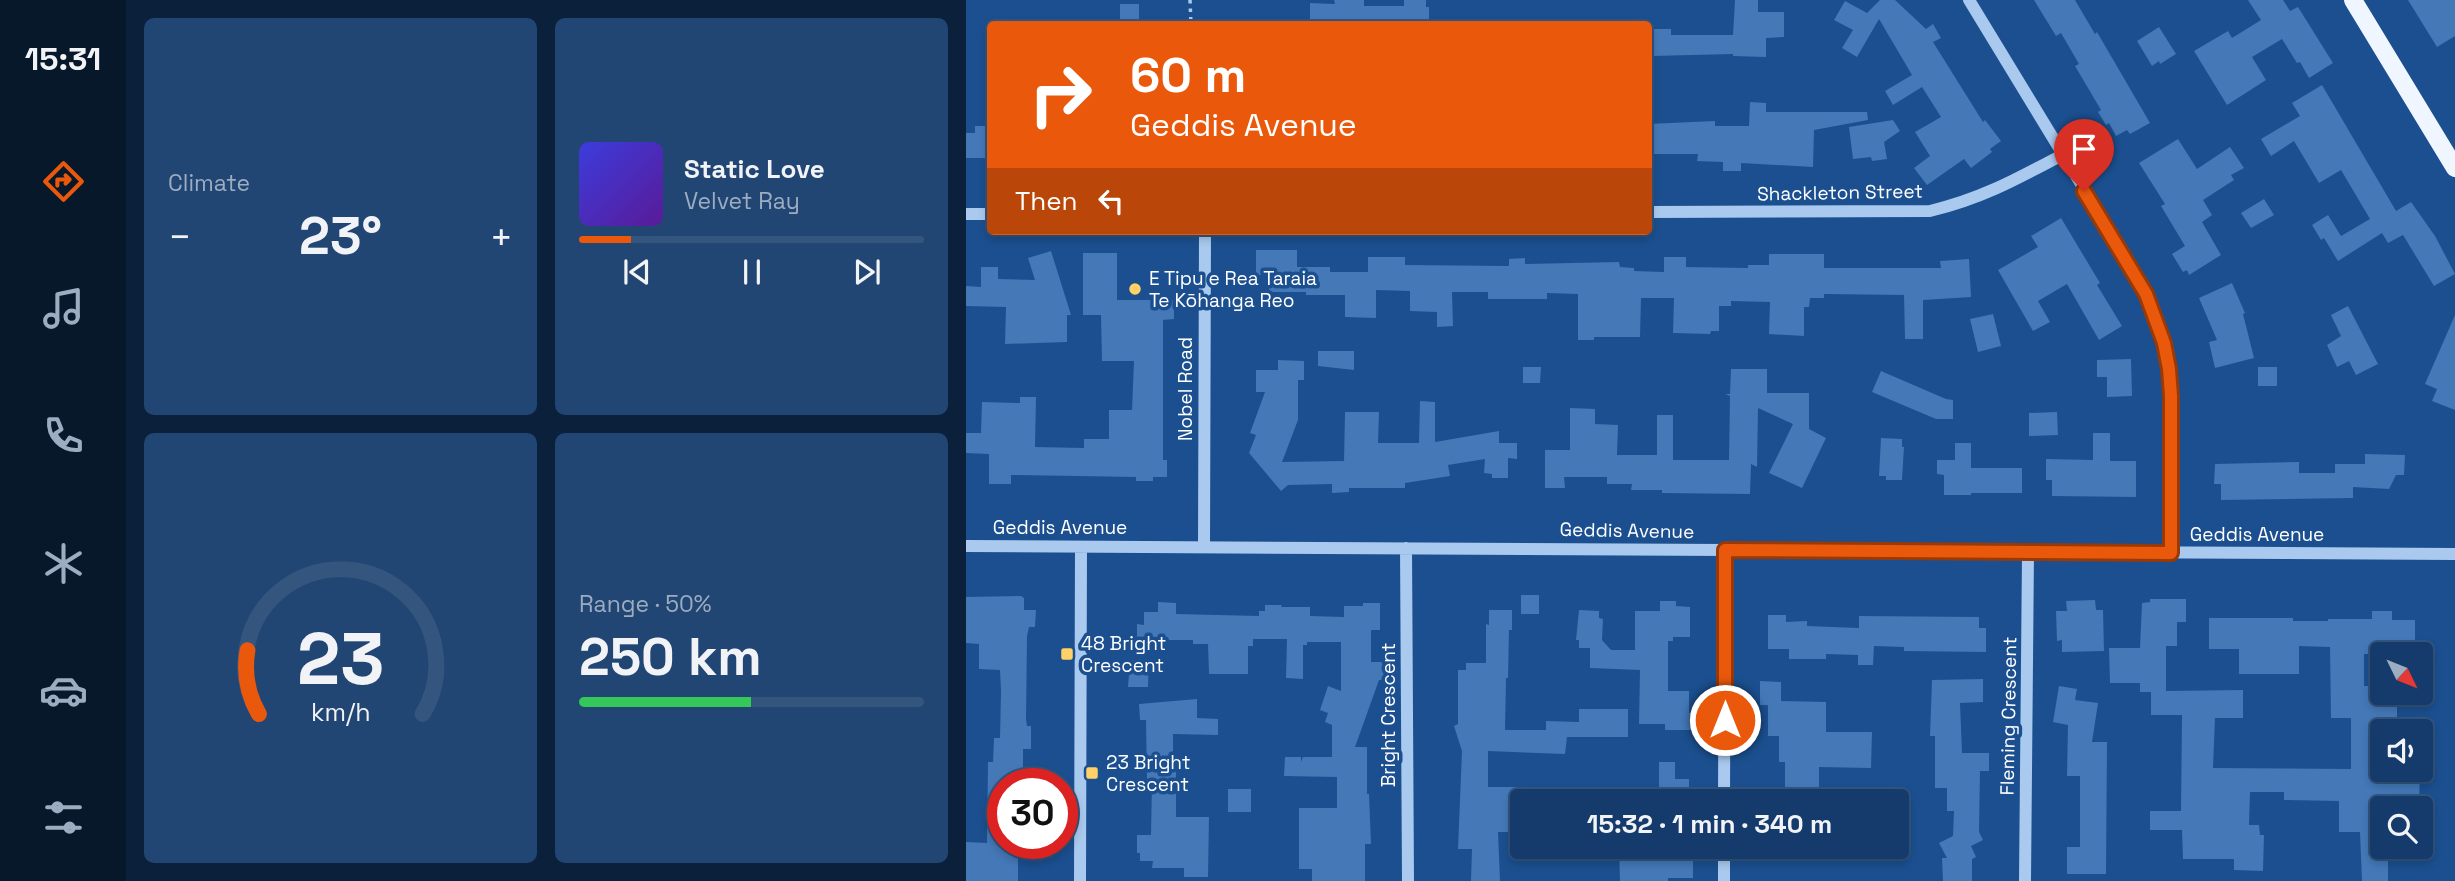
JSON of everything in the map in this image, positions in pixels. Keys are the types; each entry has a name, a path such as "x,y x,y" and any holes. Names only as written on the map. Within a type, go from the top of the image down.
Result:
{"main road":[{"path":"2353,0 2455,168"}],"street":[{"path":"1969,0 2134,271 2146,294 2164,343 2171,396 2171,553"},
{"name":"Shackleton Street","path":"1652,212 1930,211 1984,196 2062,155"},
{"path":"966,214 987,214"},
{"name":"Nobel Road","path":"1204,547 1205,235"},
{"name":"Geddis Avenue","path":"966,546 2455,554"},
{"path":"1080,881 1081,547"},
{"name":"Bright Crescent","path":"1406,548 1408,881"},
{"path":"1724,789 1725,550"},
{"name":"Fleming Crescent","path":"2025,881 2028,552"},
{"path":"1724,859 1724,881"}],"path":[{"path":"1190,0 1191,21"}],"building":[{"path":"1334,0 1364,0 1364,6 1404,6 1404,0 1426,0 1429,21 1310,21 1310,3 1335,4"},
{"path":"1735,0 1758,0 1758,12 1784,12 1784,37 1766,38 1766,57 1733,54 1652,56 1652,29 1671,29 1671,35 1733,35"},
{"path":"1880,0 1895,0 1926,29 1933,24 1941,38 1933,42 1983,122 1985,120 2001,141 1990,149 1992,152 1971,168 1964,159 1927,185 1914,168 1930,156 1915,132 1941,117 1922,87 1893,105 1885,91 1912,75 1879,19 1857,57 1842,48 1853,30 1834,20 1845,1 1867,13"},
{"path":"2034,0 2075,0 2095,34 2097,32 2150,123 2130,134 2127,130 2116,136 2109,123 2106,125 2098,112 2101,110 2075,66 2079,64 2061,33 2056,36"},
{"path":"2248,0 2283,0 2290,11 2298,7 2333,63 2309,78 2282,39 2252,57 2266,80 2227,105 2194,51 2228,31 2232,38 2261,20"},
{"path":"2408,0 2455,0 2455,36 2437,47"},
{"path":"1120,4 1139,4 1139,21 1120,21"},
{"path":"2159,27 2176,54 2152,66 2137,41"},
{"path":"2322,85 2396,211 2411,202 2435,236 2455,274 2434,286 2403,235 2388,243 2382,233 2338,261 2324,238 2321,240 2312,225 2328,215 2341,236 2370,219 2341,170 2319,183 2294,141 2271,156 2261,139 2300,116 2292,103"},
{"path":"1750,102 1766,103 1766,112 1867,112 1868,120 1814,130 1813,167 1741,163 1741,171 1723,171 1723,162 1697,161 1698,154 1652,154 1652,124 1715,121 1715,126 1749,126"},
{"path":"1893,120 1900,131 1884,142 1887,159 1853,159 1849,127"},
{"path":"975,126 987,126 987,158 966,158 966,133 975,133"},
{"path":"2178,139 2197,169 2230,147 2244,168 2231,175 2234,180 2203,200 2212,215 2202,222 2221,255 2189,275 2187,270 2183,272 2172,254 2185,246 2161,206 2165,204 2139,163"},
{"path":"2264,199 2274,215 2251,228 2241,213"},
{"path":"2061,218 2122,326 2099,340 2067,284 2038,301 2050,322 2033,331 1998,270 2038,247 2031,236"},
{"path":"1256,250 1297,250 1297,267 1330,267 1330,272 1368,272 1368,257 1405,257 1405,265 1509,266 1509,259 1525,258 1525,264 1619,262 1620,267 1634,268 1634,271 1664,272 1664,257 1686,257 1686,267 1748,268 1748,265 1769,265 1769,254 1824,254 1824,268 1941,268 1940,261 1969,259 1971,297 1923,300 1923,339 1905,339 1904,295 1824,294 1824,298 1810,298 1809,307 1804,307 1804,336 1769,334 1770,302 1731,301 1731,306 1719,306 1719,331 1711,331 1710,334 1673,333 1674,298 1641,298 1640,337 1594,337 1594,340 1578,340 1578,294 1547,293 1547,299 1488,299 1488,292 1452,292 1453,326 1437,327 1437,312 1410,311 1410,291 1376,290 1376,318 1345,317 1345,295 1269,292 1269,275 1256,275"},
{"path":"1051,251 1071,315 1067,315 1067,342 1005,344 1006,307 966,306 966,286 981,287 981,267 998,267 998,279 1035,280 1028,258"},
{"path":"1083,253 1117,253 1117,300 1174,300 1174,319 1163,320 1163,460 1167,460 1167,477 1153,477 1153,481 1136,481 1136,477 1011,475 1011,484 989,484 989,454 966,453 966,433 981,433 982,402 1020,403 1020,397 1036,397 1035,447 1084,448 1084,439 1109,439 1109,410 1132,410 1134,361 1102,361 1101,315 1083,315"},
{"path":"2232,283 2245,313 2243,314 2254,358 2215,368 2209,342 2217,340 2199,298"},
{"path":"2348,306 2378,364 2356,375 2349,361 2337,367 2327,345 2341,336 2331,315"},
{"path":"1993,314 2001,346 1978,352 1970,319"},
{"path":"2455,315 2455,410 2432,401 2437,389 2425,384"},
{"path":"1318,351 1354,351 1354,370 1318,366"},
{"path":"2131,359 2132,396 2107,397 2107,377 2097,377 2097,360"},
{"path":"1278,360 1304,361 1304,380 1298,380 1298,420 1282,462 1344,461 1345,412 1379,412 1378,443 1419,443 1420,401 1435,402 1435,442 1499,431 1499,443 1517,443 1517,459 1508,458 1508,478 1492,478 1492,474 1484,473 1485,459 1448,465 1450,476 1405,483 1405,488 1349,488 1349,492 1332,493 1332,484 1288,485 1281,491 1249,453 1256,435 1250,433 1265,392 1256,392 1256,370 1278,370"},
{"path":"1523,367 1541,367 1540,383 1523,383"},
{"path":"2258,367 2277,367 2277,386 2258,386"},
{"path":"1731,369 1767,369 1767,393 1809,393 1809,429 1826,438 1802,488 1769,473 1793,424 1758,408 1757,467 1751,464 1750,494 1631,490 1632,484 1607,484 1607,477 1564,477 1565,488 1545,488 1545,450 1570,450 1570,408 1595,409 1595,424 1618,425 1617,455 1657,455 1657,415 1673,415 1673,460 1729,460 1730,396 1725,394 1730,394"},
{"path":"1881,371 1953,400 1953,419 1936,419 1872,392"},
{"path":"2057,412 2058,435 2029,436 2029,413"},
{"path":"2093,433 2110,433 2110,461 2136,461 2136,497 2052,496 2052,480 2046,480 2046,459 2093,460"},
{"path":"1881,438 1902,439 1902,480 1886,480 1886,476 1879,476"},
{"path":"1955,443 1971,443 1971,468 2022,468 2022,493 1944,495 1944,475 1937,474 1937,460 1955,460"},
{"path":"2365,454 2405,455 2404,475 2396,475 2389,489 2353,487 2353,498 2221,500 2221,484 2214,484 2215,464 2299,462 2299,473 2335,473 2335,464 2365,464"},
{"path":"1521,595 1539,595 1539,614 1521,614"},
{"path":"1021,596 1024,598 1024,610 1036,610 1035,627 1029,627 1027,636 1026,719 1027,726 1031,726 1031,749 1023,749 1023,768 988,768 988,762 993,762 994,738 1000,738 1000,670 979,669 979,644 966,643 966,597"},
{"path":"2150,599 2186,599 2186,622 2177,622 2177,646 2166,646 2166,691 2243,690 2243,718 2215,718 2213,768 2351,769 2351,718 2331,718 2330,647 2299,646 2299,674 2239,674 2239,649 2209,649 2209,618 2293,618 2293,621 2328,621 2372,619 2372,611 2392,611 2392,620 2415,620 2415,642 2370,642 2370,654 2364,654 2364,686 2370,686 2370,705 2397,705 2397,719 2370,719 2370,782 2420,782 2419,796 2370,796 2370,859 2388,859 2388,881 2362,881 2360,832 2339,832 2339,801 2284,800 2284,792 2250,792 2249,825 2259,825 2260,835 2264,835 2263,871 2234,870 2234,859 2183,859 2182,830 2150,830 2150,811 2181,811 2182,715 2151,715 2151,692 2140,692 2140,683 2110,683 2109,648 2140,648 2142,603 2150,602"},
{"path":"2095,600 2096,610 2103,610 2104,651 2062,652 2062,640 2057,641 2056,611 2067,611 2066,601"},
{"path":"1660,601 1676,601 1676,606 1690,607 1690,637 1673,637 1673,641 1668,641 1668,691 1689,691 1689,713 1698,713 1698,730 1665,730 1665,724 1639,724 1640,670 1590,668 1590,648 1579,648 1579,640 1576,640 1579,610 1599,611 1599,618 1603,619 1602,640 1611,650 1635,650 1635,611 1660,611"},
{"path":"1158,602 1176,603 1176,614 1259,616 1259,611 1265,611 1265,605 1282,605 1281,607 1310,607 1310,616 1344,617 1344,606 1380,603 1380,630 1371,630 1371,662 1388,662 1388,680 1379,680 1355,747 1367,747 1371,844 1365,844 1365,881 1312,881 1312,869 1299,869 1299,808 1337,808 1337,777 1284,776 1285,757 1301,757 1301,762 1303,757 1332,757 1332,725 1325,722 1328,713 1320,710 1328,686 1341,691 1341,642 1307,642 1307,645 1303,645 1303,679 1286,678 1287,639 1253,639 1253,646 1248,646 1248,674 1209,674 1208,644 1193,644 1193,640 1137,640 1137,624 1144,625 1144,612 1158,612"},
{"path":"1489,610 1512,610 1505,730 1546,730 1546,721 1579,722 1579,709 1628,709 1628,737 1567,737 1565,754 1488,751 1488,787 1522,789 1510,789 1510,832 1498,832 1500,881 1471,881 1472,849 1458,849 1462,751 1454,726 1458,724 1458,670 1466,670 1466,663 1486,663 1486,624 1489,625"},
{"path":"1768,615 1786,615 1786,622 1807,621 1807,626 1859,628 1859,616 1979,617 1979,628 1986,628 1986,652 1904,651 1904,647 1874,646 1873,665 1858,665 1858,655 1826,654 1826,659 1789,659 1789,649 1768,649"},
{"path":"1130,660 1149,660 1148,687 1128,687"},
{"path":"1983,679 1983,702 1960,703 1962,753 1989,753 1989,771 1980,771 1979,832 1983,840 1971,846 1976,857 1972,859 1972,881 1943,881 1942,858 1947,858 1939,843 1953,836 1954,811 1947,811 1947,788 1935,788 1935,736 1930,736 1932,680"},
{"path":"1760,681 1781,682 1781,701 1826,702 1826,732 1872,732 1871,768 1819,767 1819,789 1785,789 1785,762 1779,762 1779,736 1768,736 1768,705 1760,705"},
{"path":"2059,686 2077,689 2075,700 2098,703 2092,742 2107,742 2106,874 2067,874 2067,847 2080,847 2080,776 2067,776 2068,725 2053,722"},
{"path":"1197,699 1197,718 1218,719 1218,735 1173,734 1173,772 1176,772 1176,817 1209,817 1208,877 1184,877 1184,868 1152,868 1153,861 1140,861 1140,853 1137,853 1137,835 1151,835 1152,781 1147,781 1146,720 1140,720 1139,704"},
{"path":"1659,762 1675,762 1675,779 1689,779 1689,789 1659,789"},
{"path":"1228,789 1251,789 1251,812 1228,812"},
{"path":"966,842 987,843 987,859 1018,859 1018,881 966,881"},
{"path":"1619,859 1693,860 1693,878 1620,881"}],"place":[{"name":"E Tipu e Rea Taraia Te Kōhanga Reo","path":"1135,289"},
{"name":"48 Bright Crescent","path":"1067,654"},
{"name":"23 Bright Crescent","path":"1092,773"}],"route":[{"path":"1725,720 1725,550 2171,553 2171,396 2164,343 2156,318 2134,271 2084,191"}]}
